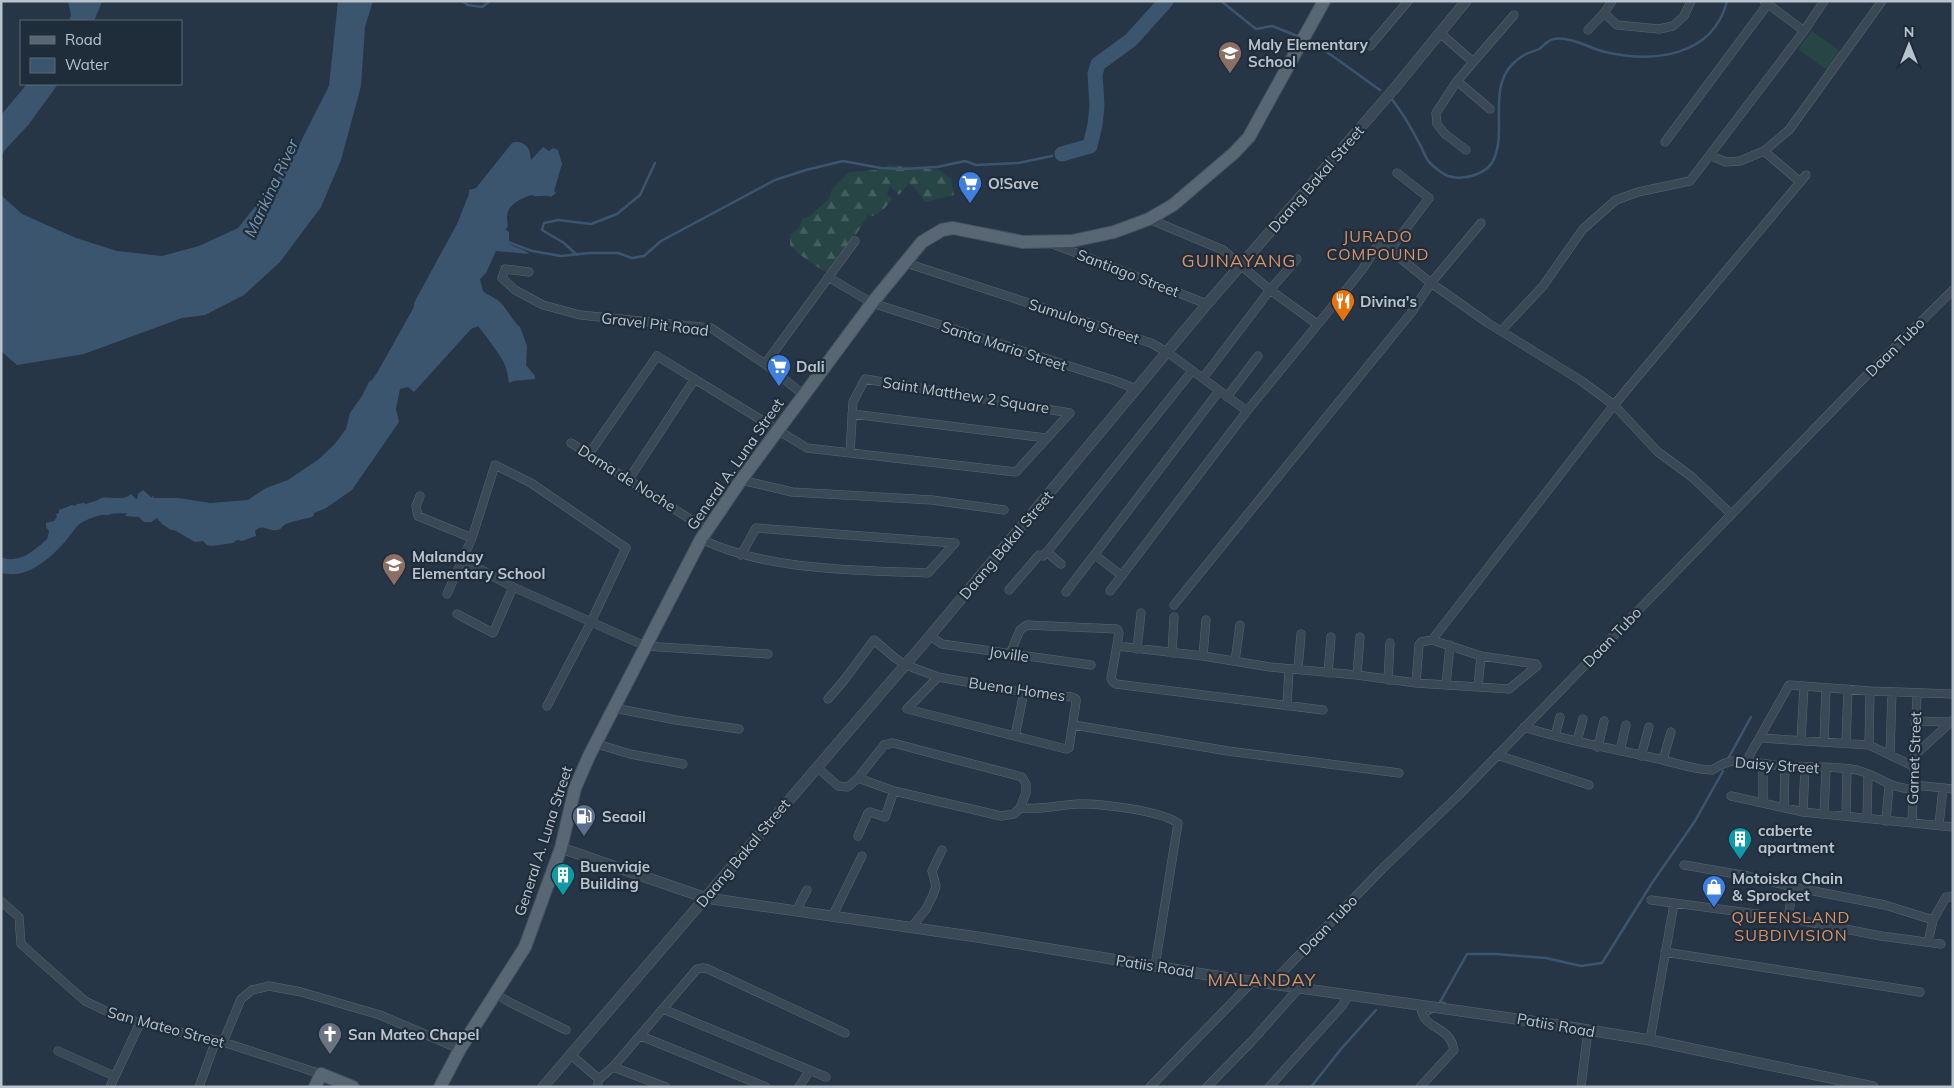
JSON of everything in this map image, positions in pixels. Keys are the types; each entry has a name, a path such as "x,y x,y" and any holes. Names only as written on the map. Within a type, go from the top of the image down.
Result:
{"main road":[{"name":"General A. Luna Street","path":"440,1087 460,1049 525,947 561,848 575,788 594,743 704,535 741,480 872,303 922,242 930,235 948,229 971,230 1005,240 1023,242 1049,242 1089,238 1114,232 1149,219 1180,200 1242,145 1260,119 1324,1"},
{"path":"315,1087 321,1074 353,1087"}],"street":[{"path":"1370,46 1408,1"},
{"name":"Daang Bakal Street","path":"543,1087 906,665 1207,304 1394,89 1466,1"},
{"path":"1588,30 1604,14 1612,1"},
{"path":"1604,14 1617,25 1659,29 1673,26 1679,21 1684,16 1691,1"},
{"path":"1501,331 1543,286 1582,230 1616,200 1638,192 1690,181 1711,156 1804,31 1824,1"},
{"path":"1711,156 1726,162 1740,161 1764,151 1789,130 1882,1"},
{"path":"1665,142 1765,3 1804,31"},
{"path":"1466,150 1445,134 1436,124 1436,113 1457,81 1514,15"},
{"path":"1440,33 1473,62"},
{"path":"1457,81 1490,109"},
{"path":"1764,151 1800,182"},
{"path":"1390,250 1430,198 1397,173"},
{"path":"1432,640 1614,405 1806,175"},
{"path":"1149,219 1223,250 1270,290 1318,324"},
{"path":"1174,605 1412,312 1432,283 1481,223"},
{"path":"1110,592 1247,410 1362,270 1381,240 1390,250 1432,283 1501,331 1580,380 1614,405 1658,452 1692,477 1732,514"},
{"path":"765,364 855,241"},
{"name":"Santiago Street","path":"1049,242 1207,304"},
{"path":"1203,378 1270,290 1297,259"},
{"name":"Sumulong Street","path":"906,263 1152,343 1247,410"},
{"name":"Gravel Pit Road","path":"529,272 503,270 502,280 519,293 543,305 580,315 711,328 765,364 804,394"},
{"name":"Santa Maria Street","path":"828,276 872,303 1116,381 1136,390"},
{"name":"Daan Tubo","path":"1271,984 1497,756 1860,382 1953,290"},
{"name":"Saint Matthew 2 Square","path":"589,454 657,356 807,448 850,453 1016,472 1070,413 865,379 853,402 850,453"},
{"path":"1227,397 1258,356"},
{"path":"1009,590 1039,555 1043,556 1047,552 1192,371"},
{"path":"629,479 694,380"},
{"path":"1066,592 1219,390"},
{"name":"Saint Matthew 2 Square","path":"852,414 1046,438"},
{"name":"Dama de Noche","path":"571,443 629,479 704,535 741,555 830,570 928,573 956,543 756,528 741,555"},
{"path":"447,594 472,538 495,465 531,483 626,548 591,622 547,706"},
{"path":"741,480 792,492 932,500 1004,510"},
{"path":"420,496 416,506 418,516 472,538"},
{"path":"1047,552 1061,564"},
{"path":"1095,555 1122,576"},
{"path":"463,560 513,587 644,646 768,654"},
{"path":"457,614 493,632 513,587"},
{"path":"1137,649 1141,613"},
{"path":"1172,653 1174,617"},
{"path":"1203,656 1206,620"},
{"path":"1010,654 1022,627 1031,624 1116,629 1118,634 1117,646 1111,679 1116,684 1323,710"},
{"path":"1235,661 1240,625"},
{"path":"1298,669 1301,634"},
{"name":"Joville","path":"930,636 942,644 1091,665"},
{"path":"1328,672 1331,636"},
{"path":"1357,675 1360,638"},
{"name":"Buena Homes","path":"828,699 846,679 874,640 906,665 938,677 1076,699 1074,725 1069,748 1066,749 1015,736"},
{"path":"1117,646 1388,680 1416,683 1509,689 1537,666 1536,664 1481,656 1432,640 1422,642 1419,645 1416,683"},
{"path":"1388,680 1390,642"},
{"path":"1446,685 1450,645"},
{"path":"1478,687 1481,656"},
{"path":"1287,706 1289,669"},
{"path":"938,677 907,710 1015,736 1024,692"},
{"path":"1746,762 1789,685 1870,691 1953,694"},
{"path":"1801,740 1804,687"},
{"path":"1824,741 1826,688"},
{"path":"1846,742 1848,689"},
{"path":"1869,745 1870,691"},
{"path":"1890,755 1892,692"},
{"name":"Garnet Street","path":"1912,822 1916,693"},
{"path":"614,708 676,720 739,729"},
{"path":"1555,736 1560,717"},
{"path":"1577,742 1583,719"},
{"path":"1915,721 1952,721"},
{"path":"1915,756 1952,721"},
{"path":"1598,747 1604,722"},
{"path":"1074,725 1228,751 1399,773"},
{"path":"1620,751 1626,725"},
{"name":"Daisy Street","path":"1524,727 1598,747 1705,770 1712,770 1724,762 1847,769 1868,774 1890,786 1900,789 1914,787 1953,789"},
{"path":"1641,756 1649,727"},
{"path":"1663,760 1671,732"},
{"path":"1760,738 1846,742 1869,745 1915,767"},
{"path":"594,743 630,754 683,764"},
{"path":"817,767 838,786 848,787 858,778 884,745 899,744 1022,776 1026,784 1026,793 1020,808 1014,814 1001,816 894,791 858,778"},
{"path":"1497,756 1589,785"},
{"path":"1763,764 1763,804"},
{"path":"1784,766 1784,808"},
{"path":"1803,812 1805,767"},
{"path":"1824,814 1826,769"},
{"path":"1846,815 1847,769"},
{"path":"1867,817 1868,774"},
{"path":"1886,821 1890,786"},
{"path":"1940,825 1944,788"},
{"path":"858,836 868,813 885,817 894,791"},
{"path":"1731,796 1803,812 1953,827"},
{"path":"1020,808 1045,808 1080,804 1106,806 1162,816 1178,823 1155,966"},
{"name":"Patiis Road","path":"561,848 706,898 984,938 1271,984 1487,1013 1650,1040 1873,1087"},
{"path":"911,928 926,909 933,895 936,886 932,871 942,850"},
{"path":"832,917 862,856"},
{"path":"1684,865 1748,876 1885,906 1933,920"},
{"path":"1788,918 1793,887"},
{"path":"796,911 806,890"},
{"path":"1928,942 1933,920 1942,900 1946,897 1953,897"},
{"path":"1651,900 1788,918 1882,936 1941,944"},
{"name":"San Mateo Street","path":"1,901 19,918 21,942 39,961 85,1001 140,1023 219,1041 321,1074"},
{"path":"1650,1040 1674,904"},
{"path":"1665,952 1920,992"},
{"path":"570,1054 598,1083 641,1036 696,969 703,968 845,1033"},
{"path":"1150,1087 1253,981"},
{"path":"199,1087 240,999 252,990 269,986 301,992 372,1013 460,1049"},
{"path":"1207,1087 1251,1042 1299,988"},
{"path":"496,994 511,1004 566,1030"},
{"path":"1269,1087 1342,1006 1349,995"},
{"path":"1420,1087 1454,1050 1448,1036 1424,1020 1421,1014 1421,1005"},
{"path":"663,1009 826,1077"},
{"path":"110,1087 140,1023"},
{"path":"1581,1087 1588,1030"},
{"path":"641,1036 766,1087"},
{"path":"58,1051 114,1076"},
{"path":"613,1067 666,1087"},
{"path":"798,1087 810,1070"}],"green space":[{"path":"1812,31 1842,53 1828,71 1798,49"},
{"path":"889,165 939,170 951,179 954,195 925,202 909,183 899,195 890,186 887,194 892,199 884,209 874,216 868,215 851,243 828,274 799,254 790,245 790,235 799,228 802,219 810,216 829,199 832,189 849,172 876,170"}],"water":[{"path":"68,1 102,1 94,20 69,20 71,15"},
{"name":"Marikina River","path":"338,1 373,1 365,27 361,86 341,160 321,207 280,262 244,295 205,315 182,318 84,354 17,365 1,351 1,195 22,214 76,238 117,251 162,256 199,246 238,228 290,163 329,86"},
{"path":"26,85 57,85 29,124 4,151 1,158 1,115"},
{"path":"512,143 523,143 528,147 531,160 543,147 549,151 553,148 558,150 562,164 554,191 556,193 551,197 531,195 512,205 507,217 508,225 506,230 509,232 509,243 529,254 496,251 486,273 480,279 483,291 500,302 520,327 527,346 526,365 535,376 535,379 509,383 503,360 478,326 471,329 414,392 408,387 400,389 396,409 399,422 352,490 326,508 314,513 312,517 289,523 278,530 261,528 255,531 256,536 242,541 237,540 233,543 212,546 207,545 203,541 195,542 171,530 157,518 151,522 144,522 139,517 125,516 129,511 121,503 114,506 110,513 112,514 108,515 85,508 60,528 54,548 50,553 41,550 34,554 29,554 39,546 46,545 49,531 46,523 54,521 59,510 72,505 85,503 84,506 87,507 87,504 93,505 101,498 122,498 131,494 137,500 138,494 143,490 152,498 153,495 154,498 178,498 210,503 248,500 266,488 288,480 319,459 334,445 346,429 350,413 369,382 377,373 457,224 469,190 476,188"}],"waterway":[{"path":"462,1 468,5 482,7 490,1"},
{"path":"1062,154 1090,146 1097,106 1095,74 1098,64 1131,40 1166,1"},
{"path":"1221,1 1256,29 1272,26 1300,37"},
{"path":"1391,98 1432,165 1448,176 1461,178 1475,175 1487,169 1494,159 1498,146 1500,91 1503,78 1510,67 1523,56 1539,49 1554,39 1567,39 1605,52 1642,57 1679,52 1695,45 1709,34 1720,20 1727,1"},
{"path":"1307,40 1380,90"},
{"path":"508,242 532,251 561,256 589,253 618,253 632,258 644,256 661,241 775,180 843,161 881,168 902,169 937,167 965,161 976,165 1018,163 1052,156"},
{"path":"577,255 564,243 542,230 544,223 558,220 591,224 617,214 640,195 655,163"},
{"path":"1,565 9,567 18,566 34,560 54,542 73,520 93,509 110,506 142,507"},
{"path":"1729,757 1751,717"},
{"path":"1445,1003 1440,1002 1467,954 1546,958 1581,966 1602,963 1652,883 1695,821 1723,771"},
{"path":"1311,1087 1341,1049 1376,1010"},
{"path":"1429,1014 1434,1011"}],"place":[{"name":"Maly Elementary School","path":"1230,74"},
{"name":"O!Save","path":"970,204"},
{"name":"Divina's","path":"1343,322"},
{"name":"Dali","path":"779,387"},
{"name":"Malanday Elementary School","path":"394,586"},
{"name":"Seaoil","path":"584,837"},
{"name":"caberte apartment","path":"1740,860"},
{"name":"Buenviaje Building","path":"563,896"},
{"name":"Motoiska Chain & Sprocket","path":"1714,908"},
{"name":"San Mateo Chapel","path":"330,1055"}],"district":[{"name":"JURADO COMPOUND","path":"1378,245"},
{"name":"GUINAYANG","path":"1239,260"},
{"name":"QUEENSLAND SUBDIVISION","path":"1791,926"},
{"name":"MALANDAY","path":"1262,979"}]}
